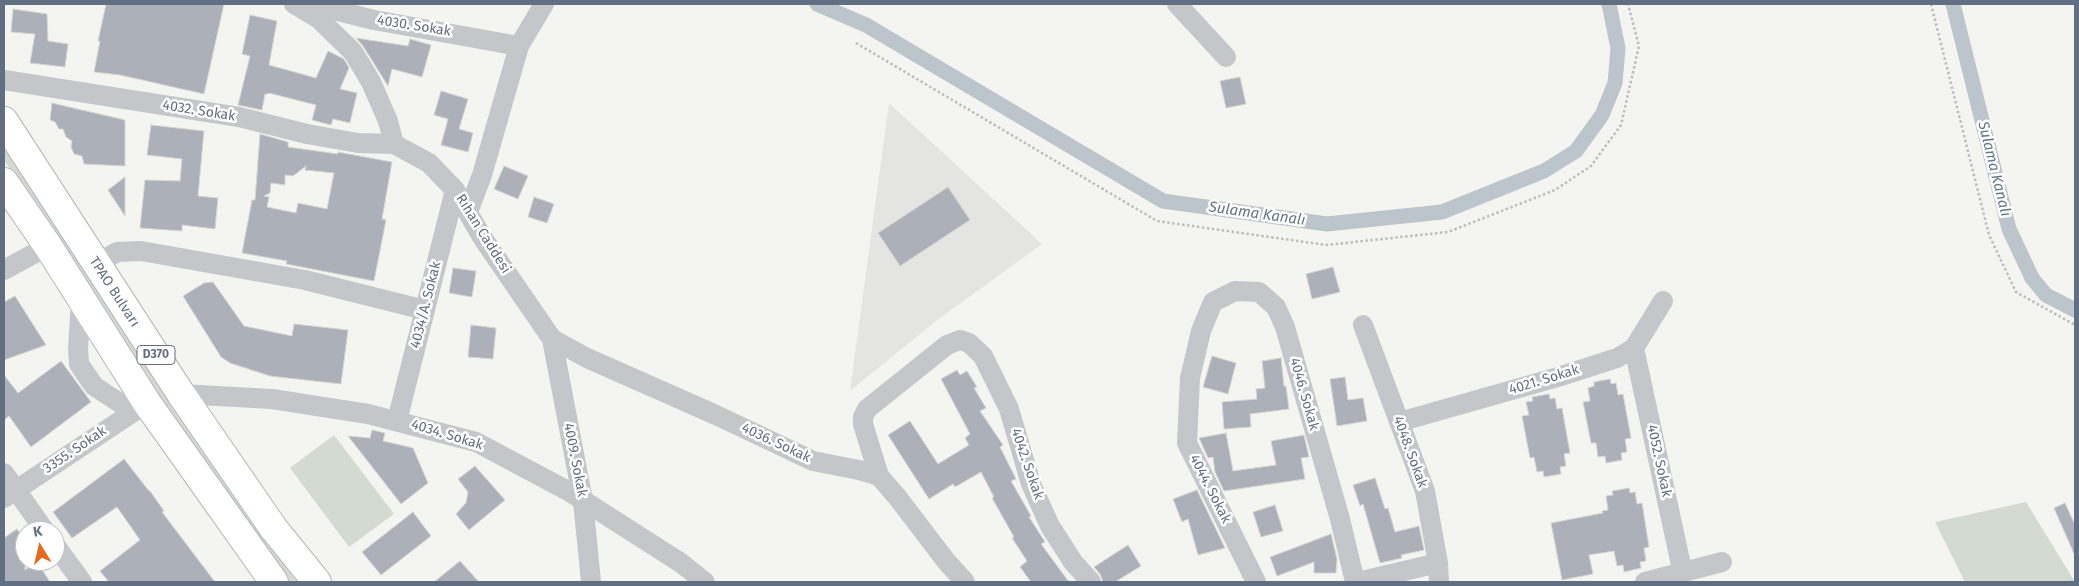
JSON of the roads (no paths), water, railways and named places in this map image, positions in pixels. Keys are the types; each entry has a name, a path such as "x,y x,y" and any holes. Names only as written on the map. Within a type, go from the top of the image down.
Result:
{"highway":[{"name":"TPAO Bulvarı","path":"4,121 181,394 274,529 317,582"},
{"name":"D370","path":"4,182 48,246 81,300 139,407 274,582"}],"street":[{"path":"294,4 320,19 353,52 371,82 388,121 394,144"},
{"name":"4030. Sokak","path":"310,4 376,12 518,46"},
{"path":"468,212 482,175 518,46 544,4"},
{"path":"1177,4 1226,57"},
{"name":"4032. Sokak","path":"4,80 239,117 308,134 358,143 394,144"},
{"name":"Rıhan Caddesi","path":"394,144 429,163 455,190 482,237 552,339"},
{"name":"4034/A. Sokak","path":"397,420 455,190"},
{"path":"4,270 48,246"},
{"path":"96,264 117,252 141,251 305,280 425,310"},
{"name":"4046. Sokak","path":"1200,331 1213,302 1235,291 1259,292 1276,307 1285,327 1356,582"},
{"path":"81,300 78,364 94,386 139,407"},
{"path":"1634,348 1663,301"},
{"name":"4048. Sokak","path":"1363,326 1425,490 1438,572"},
{"name":"4044. Sokak","path":"1200,331 1190,378 1187,443 1256,582"},
{"name":"4036. Sokak","path":"552,339 587,358 716,414 813,461 879,476"},
{"name":"4009. Sokak","path":"552,339 583,501 591,582"},
{"name":"4042. Sokak","path":"879,476 863,424 863,416 867,409 947,345 960,340 969,342 983,356 1009,409 1031,484 1050,526 1073,562 1091,582"},
{"name":"4021. Sokak","path":"1399,422 1617,358 1634,348"},
{"name":"4052. Sokak","path":"1634,348 1683,574"},
{"name":"4034. Sokak","path":"181,394 272,399 368,414 476,442 570,492 681,563 705,582"},
{"name":"3355. Sokak","path":"9,494 139,407"},
{"path":"4,472 9,494 35,521"},
{"path":"879,476 965,582"},
{"path":"65,559 82,582"},
{"path":"1645,582 1683,574 1722,562"},
{"path":"1356,582 1438,572"}],"waterway":[{"name":"Sulama Kanalı","path":"817,4 866,25 1163,201 1327,224 1442,212 1544,171 1576,151 1602,115 1615,83 1618,48 1609,4"},
{"name":"Sulama Kanalı","path":"1953,4 2009,229 2032,278 2046,295 2075,310"}]}
